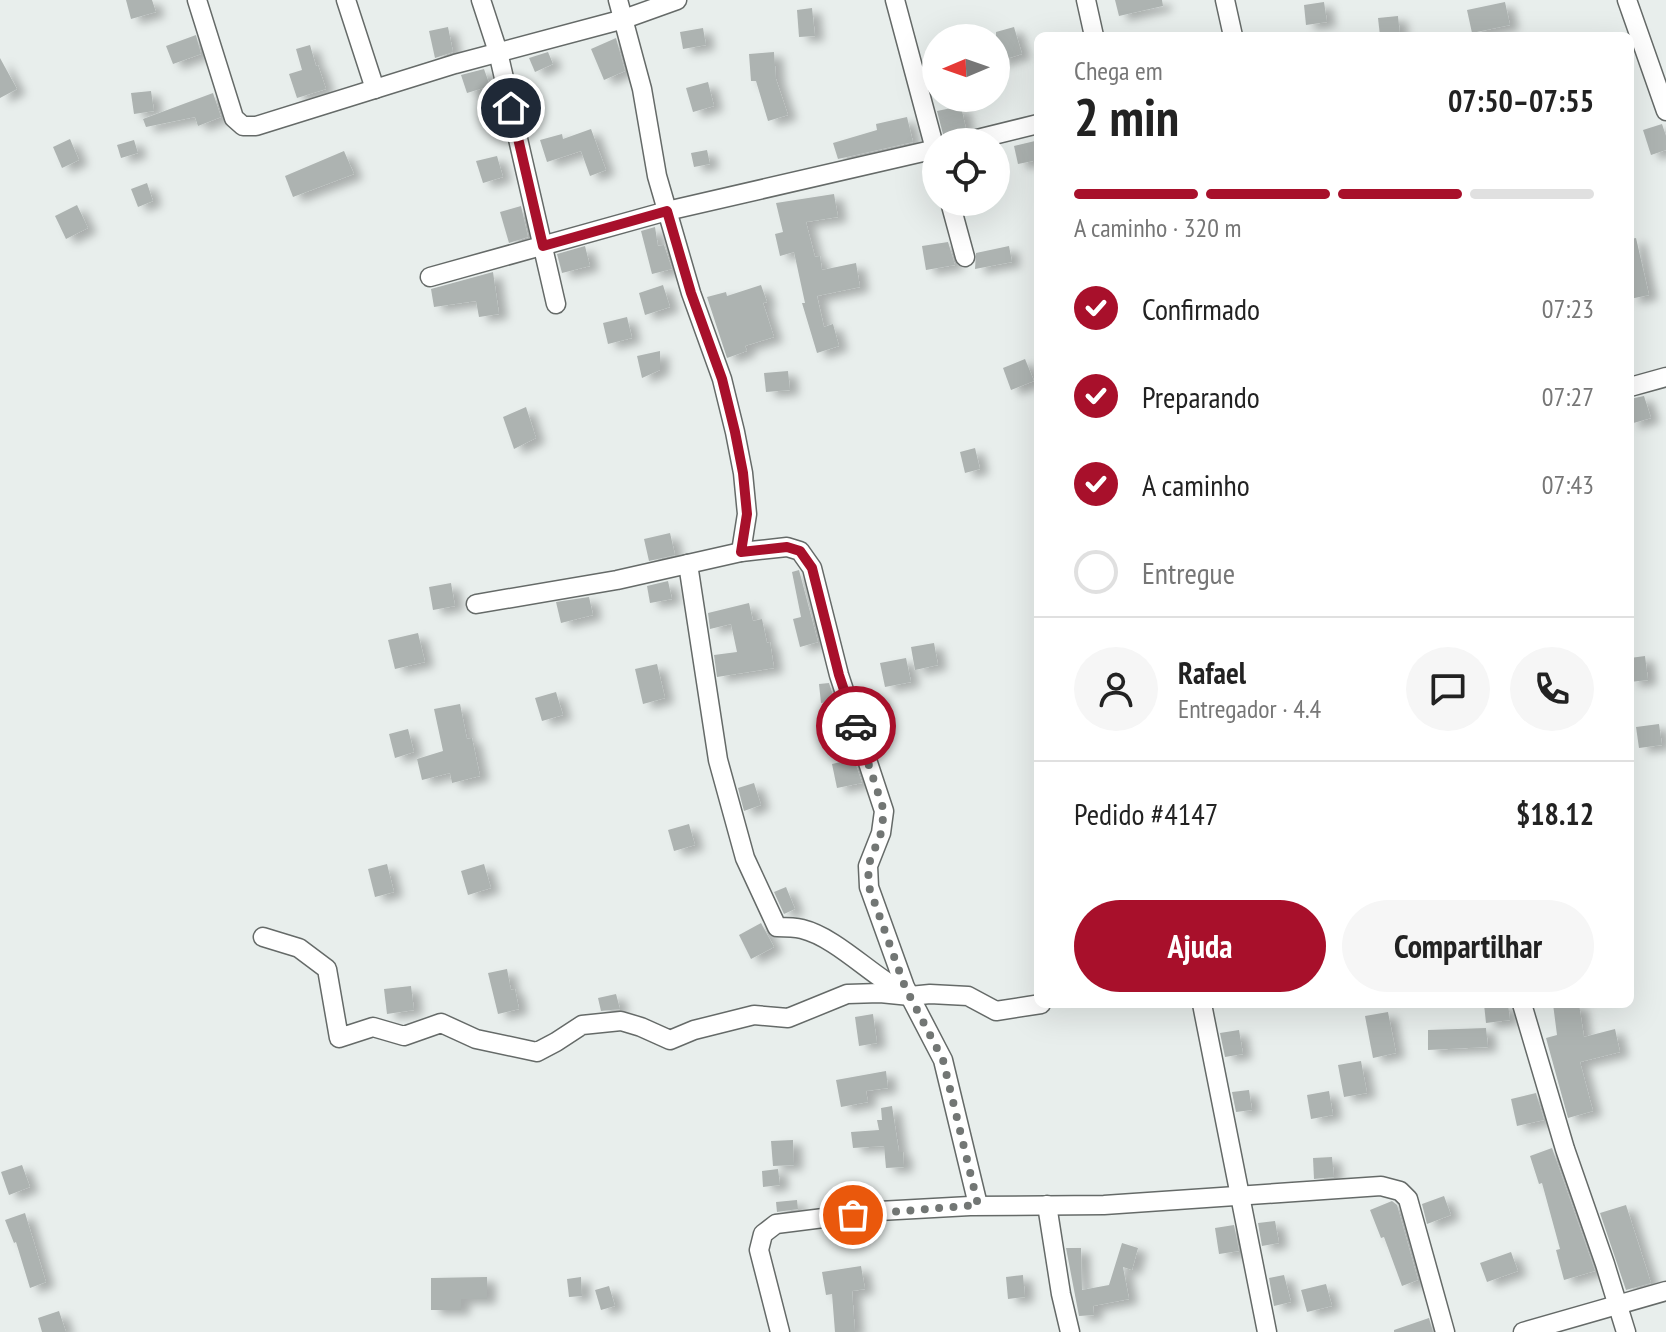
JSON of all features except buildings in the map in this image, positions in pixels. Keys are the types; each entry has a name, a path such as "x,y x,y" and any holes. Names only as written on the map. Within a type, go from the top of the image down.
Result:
{"street":[{"path":"197,0 234,118 243,126 256,126 498,52 624,19 677,0"},
{"path":"346,0 375,89"},
{"path":"481,0 498,52 556,304"},
{"path":"618,0 633,51 657,176 691,293 722,379 735,432 747,514 741,552"},
{"path":"895,0 930,128"},
{"path":"1086,0 1093,32"},
{"path":"1225,0 1232,32"},
{"path":"1627,0 1666,111"},
{"path":"1010,131 1034,125"},
{"path":"430,277 667,211 922,153"},
{"path":"954,216 965,257"},
{"path":"1634,386 1666,377"},
{"path":"476,604 617,580 741,552 787,547 800,551 812,568 839,675 884,811 881,833 868,866 869,887 910,996 943,1060 978,1205"},
{"path":"688,564 718,760 745,858 777,927 804,929 831,942 881,980 910,996"},
{"path":"263,937 299,948 327,969 339,1038 373,1027 404,1036 441,1023 476,1039 537,1052 582,1025 621,1021 670,1040 694,1030 754,1015 788,1018 847,994 968,996 996,1011 1034,1005"},
{"path":"1203,1008 1267,1332"},
{"path":"1523,1008 1565,1149 1626,1332"},
{"path":"780,1332 759,1250 763,1234 776,1224 879,1211 978,1205 1104,1205 1381,1186 1400,1191 1408,1199 1445,1332"},
{"path":"1047,1205 1070,1332"},
{"path":"1523,1332 1666,1291"}],"way so far":[{"path":"853,1215 978,1205 943,1060 905,987 869,887 868,866 881,833 884,811 856,726"}],"route":[{"path":"511,108 543,246 667,211 691,293 722,379 735,432 747,514 741,552 787,547 800,551 812,568 839,675 856,726"}]}
